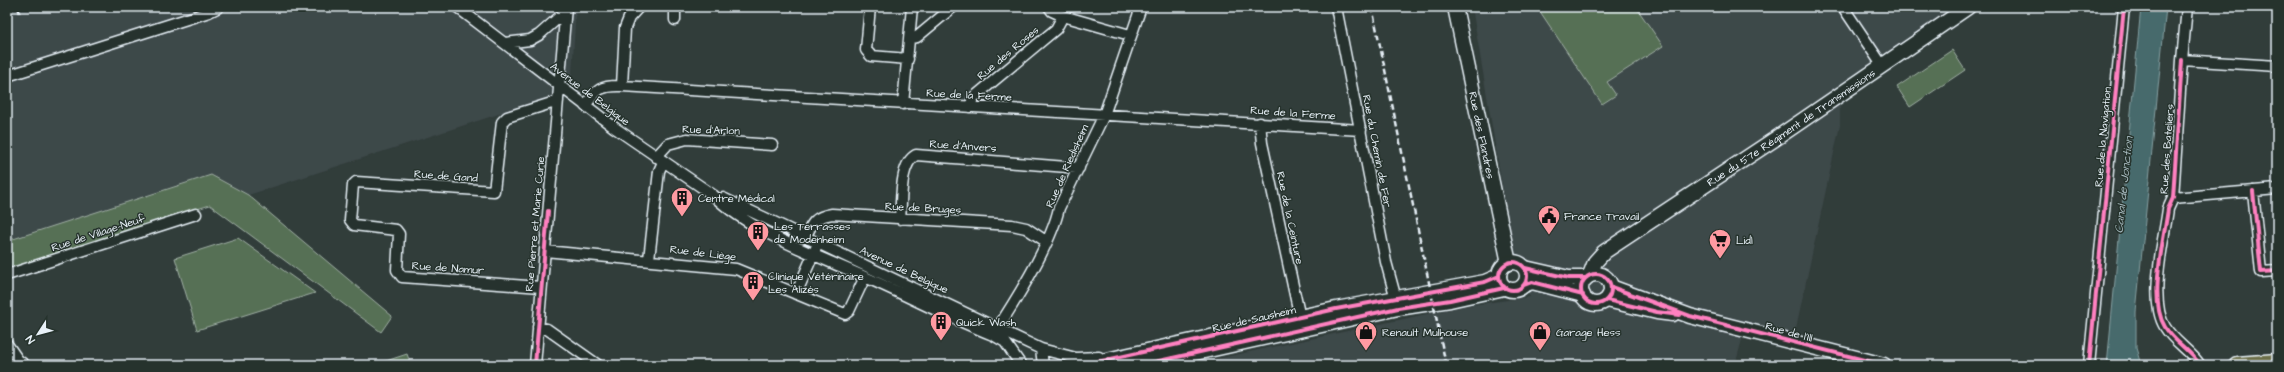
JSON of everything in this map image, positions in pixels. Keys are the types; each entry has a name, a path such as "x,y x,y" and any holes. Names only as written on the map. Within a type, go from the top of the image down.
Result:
{"main road":[{"name":"Rue des Flandres","path":"1455,7 1509,263"},
{"name":"Rue du 57e Régiment de Transmissions","path":"1583,295 1582,286 1599,283 1600,256 1968,7"},
{"path":"1509,263 1518,263 1525,268 1599,283 1594,304 1583,295 1532,282 1517,290 1502,282 1502,268 1509,263"},
{"path":"1524,285 1527,276 1525,268"},
{"name":"Rue de Sausheim","path":"1084,365 1115,357 1301,323 1397,303 1485,282 1502,282"},
{"name":"Rue de l'Ill","path":"1599,283 1657,312 1690,316 1884,365"},
{"name":"Rue de Sausheim","path":"1141,365 1301,323"},
{"path":"2237,365 2277,362"}],"street":[{"path":"7,76 202,14 219,7"},
{"name":"Avenue de Belgique","path":"457,7 585,106 659,159 713,195 732,211 761,228 813,254 865,277 1041,349 1076,358 1115,357"},
{"path":"622,86 626,28 629,18 639,7"},
{"path":"675,7 675,20"},
{"path":"870,7 866,50 871,56 908,58"},
{"path":"903,104 912,7"},
{"path":"910,38 917,37 953,7"},
{"path":"1049,7 1052,12 1063,16 1130,35"},
{"name":"Rue de Riedisheim","path":"996,331 1047,242 1057,220 1059,208 1104,115 1128,49 1130,35 1141,7"},
{"name":"Rue du Chemin de Fer","path":"1336,7 1386,262 1397,303"},
{"path":"1843,7 1882,65"},
{"name":"Rue de la Navigation","path":"2089,365 2124,7"},
{"name":"Rue des Bateliers","path":"2187,7 2173,198 2168,209 2156,304 2164,326 2175,341 2195,357 2200,365"},
{"path":"504,43 534,38 565,10"},
{"name":"Rue Pierre et Marie Curie","path":"535,365 560,86 565,10"},
{"name":"Rue des Roses","path":"970,107 973,98 1056,29 1063,16"},
{"path":"2182,60 2277,66"},
{"name":"Rue de la Ferme","path":"585,106 600,89 607,86 622,86 903,104 1260,123 1361,130"},
{"name":"Rue de Gand","path":"396,230 354,225 350,220 353,185 356,182 494,191 502,122 507,117 558,101"},
{"name":"Rue de la Ceinture","path":"1260,123 1262,143 1301,323"},
{"name":"Rue d'Arlon","path":"659,159 668,144 687,139 772,145"},
{"name":"Rue d'Anvers","path":"900,219 905,166 910,158 916,155 1079,168"},
{"path":"649,259 659,159"},
{"path":"2173,198 2277,189"},
{"path":"2253,191 2261,272 2277,271"},
{"name":"Avenue de Belgique","path":"713,195 722,197 996,331 1021,365"},
{"name":"Rue de Village-Neuf","path":"7,275 196,214"},
{"name":"Rue de Bruges","path":"805,238 812,224 819,216 832,214 1012,225 1026,228 1047,242"},
{"name":"Rue de Namur","path":"396,230 399,234 397,270 402,277 541,287"},
{"path":"796,294 818,244"},
{"name":"Rue de Liège","path":"545,252 649,259 736,269 845,314 849,312 865,277"},
{"path":"538,327 548,329 598,365"},
{"path":"7,344 18,360 25,365"},
{"path":"1041,349 1043,365"}],"shaded area":[{"path":"7,7 576,7 572,74 548,98 248,195 211,175 7,241"},
{"path":"1472,7 1962,7 1840,90 1840,125 1794,337 1746,325 1735,365 1189,365 1464,306 1530,297 1513,251"}],"green space":[{"path":"1537,7 1636,7 1663,46 1607,82 1616,95 1602,104"},
{"path":"1952,50 1965,70 1910,107 1897,87"},
{"path":"211,175 248,195 392,316 381,332 210,205 7,269 7,241"},
{"path":"238,238 315,293 197,330 175,258"},
{"path":"407,354 411,365 374,365"}],"water":[{"path":"2141,7 2166,7 2136,312 2136,348 2141,365 2107,365"}],"railway":[{"path":"18,7 20,14"},
{"path":"1372,7 1446,365"}],"cycle path":[{"path":"2089,365 2124,7"},
{"path":"2182,60 2173,198 2168,209 2157,286 2160,315 2165,327 2200,365"},
{"path":"2253,191 2261,272 2277,271"},
{"path":"535,365 548,211"},
{"path":"1513,262 1523,266 1527,276 1523,286 1513,290 1503,286 1499,276 1503,266 1513,262"},
{"path":"1525,268 1569,278 1586,278"},
{"path":"1596,274 1607,278 1611,289 1607,300 1596,304 1585,300 1581,289 1585,278 1596,274"},
{"path":"1084,365 1336,309 1485,282 1499,276"},
{"path":"1524,285 1532,282 1583,295"},
{"path":"1611,287 1690,316 1884,365"},
{"path":"1141,365 1398,308 1450,300 1504,288"},
{"path":"1607,300 1657,312 1679,315"}],"place":[{"name":"Centre Médical","path":"682,218"},
{"name":"France Travail","path":"1549,236"},
{"name":"Les Terrasses de Modenheim","path":"758,252"},
{"name":"Lidl","path":"1720,260"},
{"name":"Clinique Vétérinaire Les Alizés","path":"753,302"},
{"name":"Quick Wash","path":"941,342"},
{"name":"Renault Mulhouse","path":"1366,352"},
{"name":"Garage Hess","path":"1540,352"}],"water label":[{"name":"Canal de Jonction","path":"2124,185"}]}
